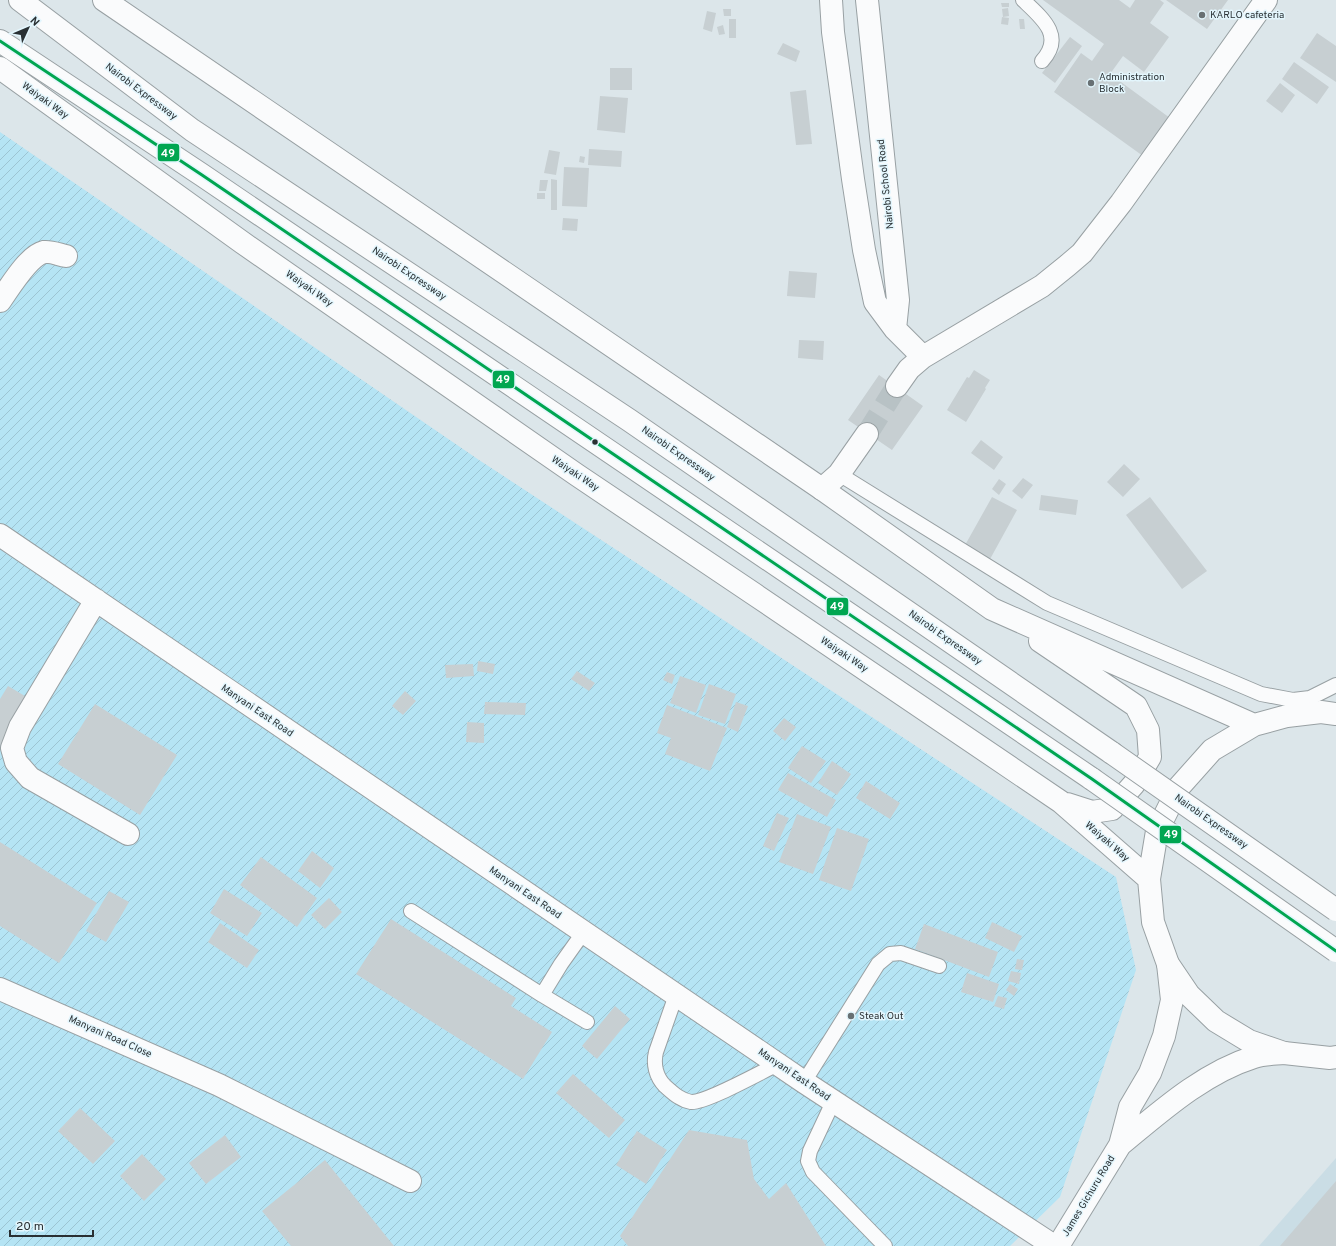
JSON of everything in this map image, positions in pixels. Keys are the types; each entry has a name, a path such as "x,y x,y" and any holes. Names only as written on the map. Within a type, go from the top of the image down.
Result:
{"main road":[{"name":"Nairobi Expressway","path":"20,0 192,130 629,420 1112,753 1336,910"},
{"path":"104,0 822,489 992,609 1136,706 1148,730 1150,757 1134,784 1112,809 1092,812 1061,802"},
{"path":"831,0 833,32 853,179 864,250 875,302 895,329 923,357"},
{"name":"Nairobi School Road","path":"867,0 898,300 895,329"},
{"path":"897,386 909,369 923,357 1042,286 1082,253 1121,203 1266,0"},
{"path":"0,41 202,175 1092,779 1336,951"},
{"name":"Waiyaki Way","path":"0,68 243,243 577,475 1061,802 1149,879"},
{"path":"0,301 23,268 37,256 45,252 66,256"},
{"path":"822,489 839,474 867,434"},
{"name":"Manyani East Road","path":"0,535 833,1102 1054,1246"},
{"path":"96,600 20,727 12,748 16,762 30,778 128,834"},
{"path":"992,609 1254,726"},
{"path":"1120,1145 1130,1107 1150,1073 1164,1036 1172,1000 1168,964 1153,922 1149,879 1157,830 1179,787 1212,750 1254,726 1287,716 1331,709"},
{"path":"1168,964 1189,995 1216,1021 1249,1041 1284,1053 1330,1058 1336,1057"},
{"name":"Manyani Road Close","path":"0,989 219,1085 410,1181"},
{"path":"1120,1145 1169,1105 1207,1079 1255,1057 1284,1053"},
{"name":"James Gichuru Road","path":"1058,1246 1120,1145"}],"lane":[{"path":"1023,0 1042,17 1049,28 1051,35 1050,49 1047,56 1042,61"},
{"path":"839,474 1047,603 1261,694 1293,700 1310,698 1336,685"},
{"path":"411,911 587,1022"},
{"path":"542,995 561,964 583,933"},
{"path":"804,1082 878,964 890,954 901,953 939,966"},
{"path":"676,995 654,1060 656,1071 663,1084 682,1099 692,1102 708,1098 778,1064"},
{"path":"833,1102 810,1151 808,1161 813,1172 885,1246"}],"shaded area":[{"path":"0,132 479,460 1116,877 1136,970 1060,1197 1010,1246 0,1246"},
{"path":"1336,1158 1336,1246 1259,1246"}],"building":[{"name":"Administration Block","path":"1043,0 1119,0 1130,8 1135,0 1160,0 1164,3 1150,23 1169,37 1144,72 1123,56 1110,74 1170,118 1143,156 1054,92 1081,53 1092,61 1104,44"},
{"name":"KARLO cafeteria","path":"1166,0 1228,0 1207,29"},
{"path":"1001,3 1009,3 1009,7 1002,7"},
{"path":"1008,8 1009,16 1003,17 1002,9"},
{"path":"723,9 731,9 731,16 724,16"},
{"path":"707,11 716,13 712,32 703,29"},
{"path":"1002,17 1009,18 1008,25 1001,24"},
{"path":"729,19 736,19 736,38 729,38"},
{"path":"1019,19 1024,19 1025,29 1020,29"},
{"path":"723,25 725,34 719,35 717,27"},
{"path":"1317,33 1336,46 1336,82 1300,58"},
{"path":"1070,37 1082,46 1055,83 1042,73"},
{"path":"783,43 800,51 796,62 777,54"},
{"path":"1294,62 1329,87 1317,104 1282,79"},
{"path":"610,68 632,68 632,90 610,90"},
{"path":"1280,83 1295,95 1282,113 1266,101"},
{"path":"806,90 812,144 796,145 790,92"},
{"path":"600,96 628,98 625,133 597,130"},
{"path":"589,149 622,151 621,167 588,165"},
{"path":"549,150 560,152 556,175 544,173"},
{"path":"580,156 585,157 584,163 579,162"},
{"path":"564,167 589,168 587,207 562,206"},
{"path":"551,179 557,180 557,210 551,210"},
{"path":"540,180 548,180 546,191 539,191"},
{"path":"537,193 545,193 545,199 537,199"},
{"path":"563,218 578,219 577,231 562,230"},
{"path":"789,271 817,273 815,298 787,296"},
{"path":"799,340 824,341 823,360 798,358"},
{"path":"974,370 990,380 966,422 947,410 967,377 969,378"},
{"path":"879,375 923,406 892,450 848,420"},
{"path":"981,440 1003,457 994,470 971,453"},
{"path":"1124,464 1140,479 1123,497 1107,482"},
{"path":"1023,478 1033,485 1022,499 1012,491"},
{"path":"999,479 1006,484 999,495 992,489"},
{"path":"1041,495 1078,500 1076,515 1039,510"},
{"path":"992,497 1017,510 989,561 964,547"},
{"path":"1150,497 1207,571 1182,589 1126,515"},
{"path":"478,661 495,664 493,674 477,671"},
{"path":"473,664 474,676 446,678 445,665"},
{"path":"577,671 595,683 589,691 571,679"},
{"path":"667,672 675,675 672,684 663,680"},
{"path":"680,676 706,685 696,713 670,703"},
{"path":"709,684 736,694 725,724 698,715"},
{"path":"8,686 30,699 0,747 0,699"},
{"path":"405,691 416,701 403,715 392,706"},
{"path":"485,702 526,703 525,715 484,714"},
{"path":"736,702 748,706 738,732 727,727"},
{"path":"95,704 177,755 140,815 58,764"},
{"path":"667,705 727,728 710,771 665,754 671,738 657,733"},
{"path":"784,718 796,727 785,741 773,731"},
{"path":"467,722 484,723 484,743 466,742"},
{"path":"802,746 826,761 811,783 788,768"},
{"path":"832,761 851,774 837,795 818,783"},
{"path":"788,773 836,800 827,817 778,790"},
{"path":"866,781 900,803 890,819 856,798"},
{"path":"777,813 789,818 774,851 763,846"},
{"path":"797,814 831,827 813,874 779,862"},
{"path":"837,828 869,839 851,891 819,880"},
{"path":"0,842 97,903 59,963 0,926"},
{"path":"312,851 334,868 320,888 298,871"},
{"path":"261,857 317,898 297,927 240,885"},
{"path":"224,889 262,913 247,936 210,913"},
{"path":"109,891 129,902 106,942 86,931"},
{"path":"329,898 342,912 325,929 311,915"},
{"path":"391,919 516,998 511,1006 552,1032 523,1079 356,974"},
{"path":"992,922 1022,936 1014,952 985,938"},
{"path":"220,923 259,950 247,968 208,942"},
{"path":"924,924 998,952 989,977 915,949"},
{"path":"1017,959 1024,960 1022,970 1015,969"},
{"path":"1011,971 1021,973 1019,984 1008,981"},
{"path":"967,973 999,984 993,1002 961,992"},
{"path":"1010,984 1018,989 1014,996 1006,990"},
{"path":"998,996 1007,998 1004,1009 994,1006"},
{"path":"615,1006 630,1019 597,1059 582,1046"},
{"path":"573,1074 625,1120 609,1138 556,1093"},
{"path":"80,1108 115,1141 93,1164 58,1131"},
{"path":"689,1130 747,1140 754,1179 769,1199 786,1183 826,1246 628,1246 620,1236"},
{"path":"637,1131 667,1150 646,1184 616,1165"},
{"path":"225,1135 241,1157 206,1184 189,1163"},
{"path":"142,1154 166,1179 144,1201 120,1176"},
{"path":"325,1160 394,1246 291,1246 262,1211"},
{"path":"1336,1181 1336,1246 1280,1246"}],"tunnel":[{"path":"867,434 897,386"}],"transit line":[{"name":"49","path":"0,41 202,175 1092,779 1336,951"}],"place":[{"name":"KARLO cafeteria","path":"1202,15"},
{"name":"Administration Block","path":"1091,83"},
{"name":"Steak Out","path":"851,1016"}]}
